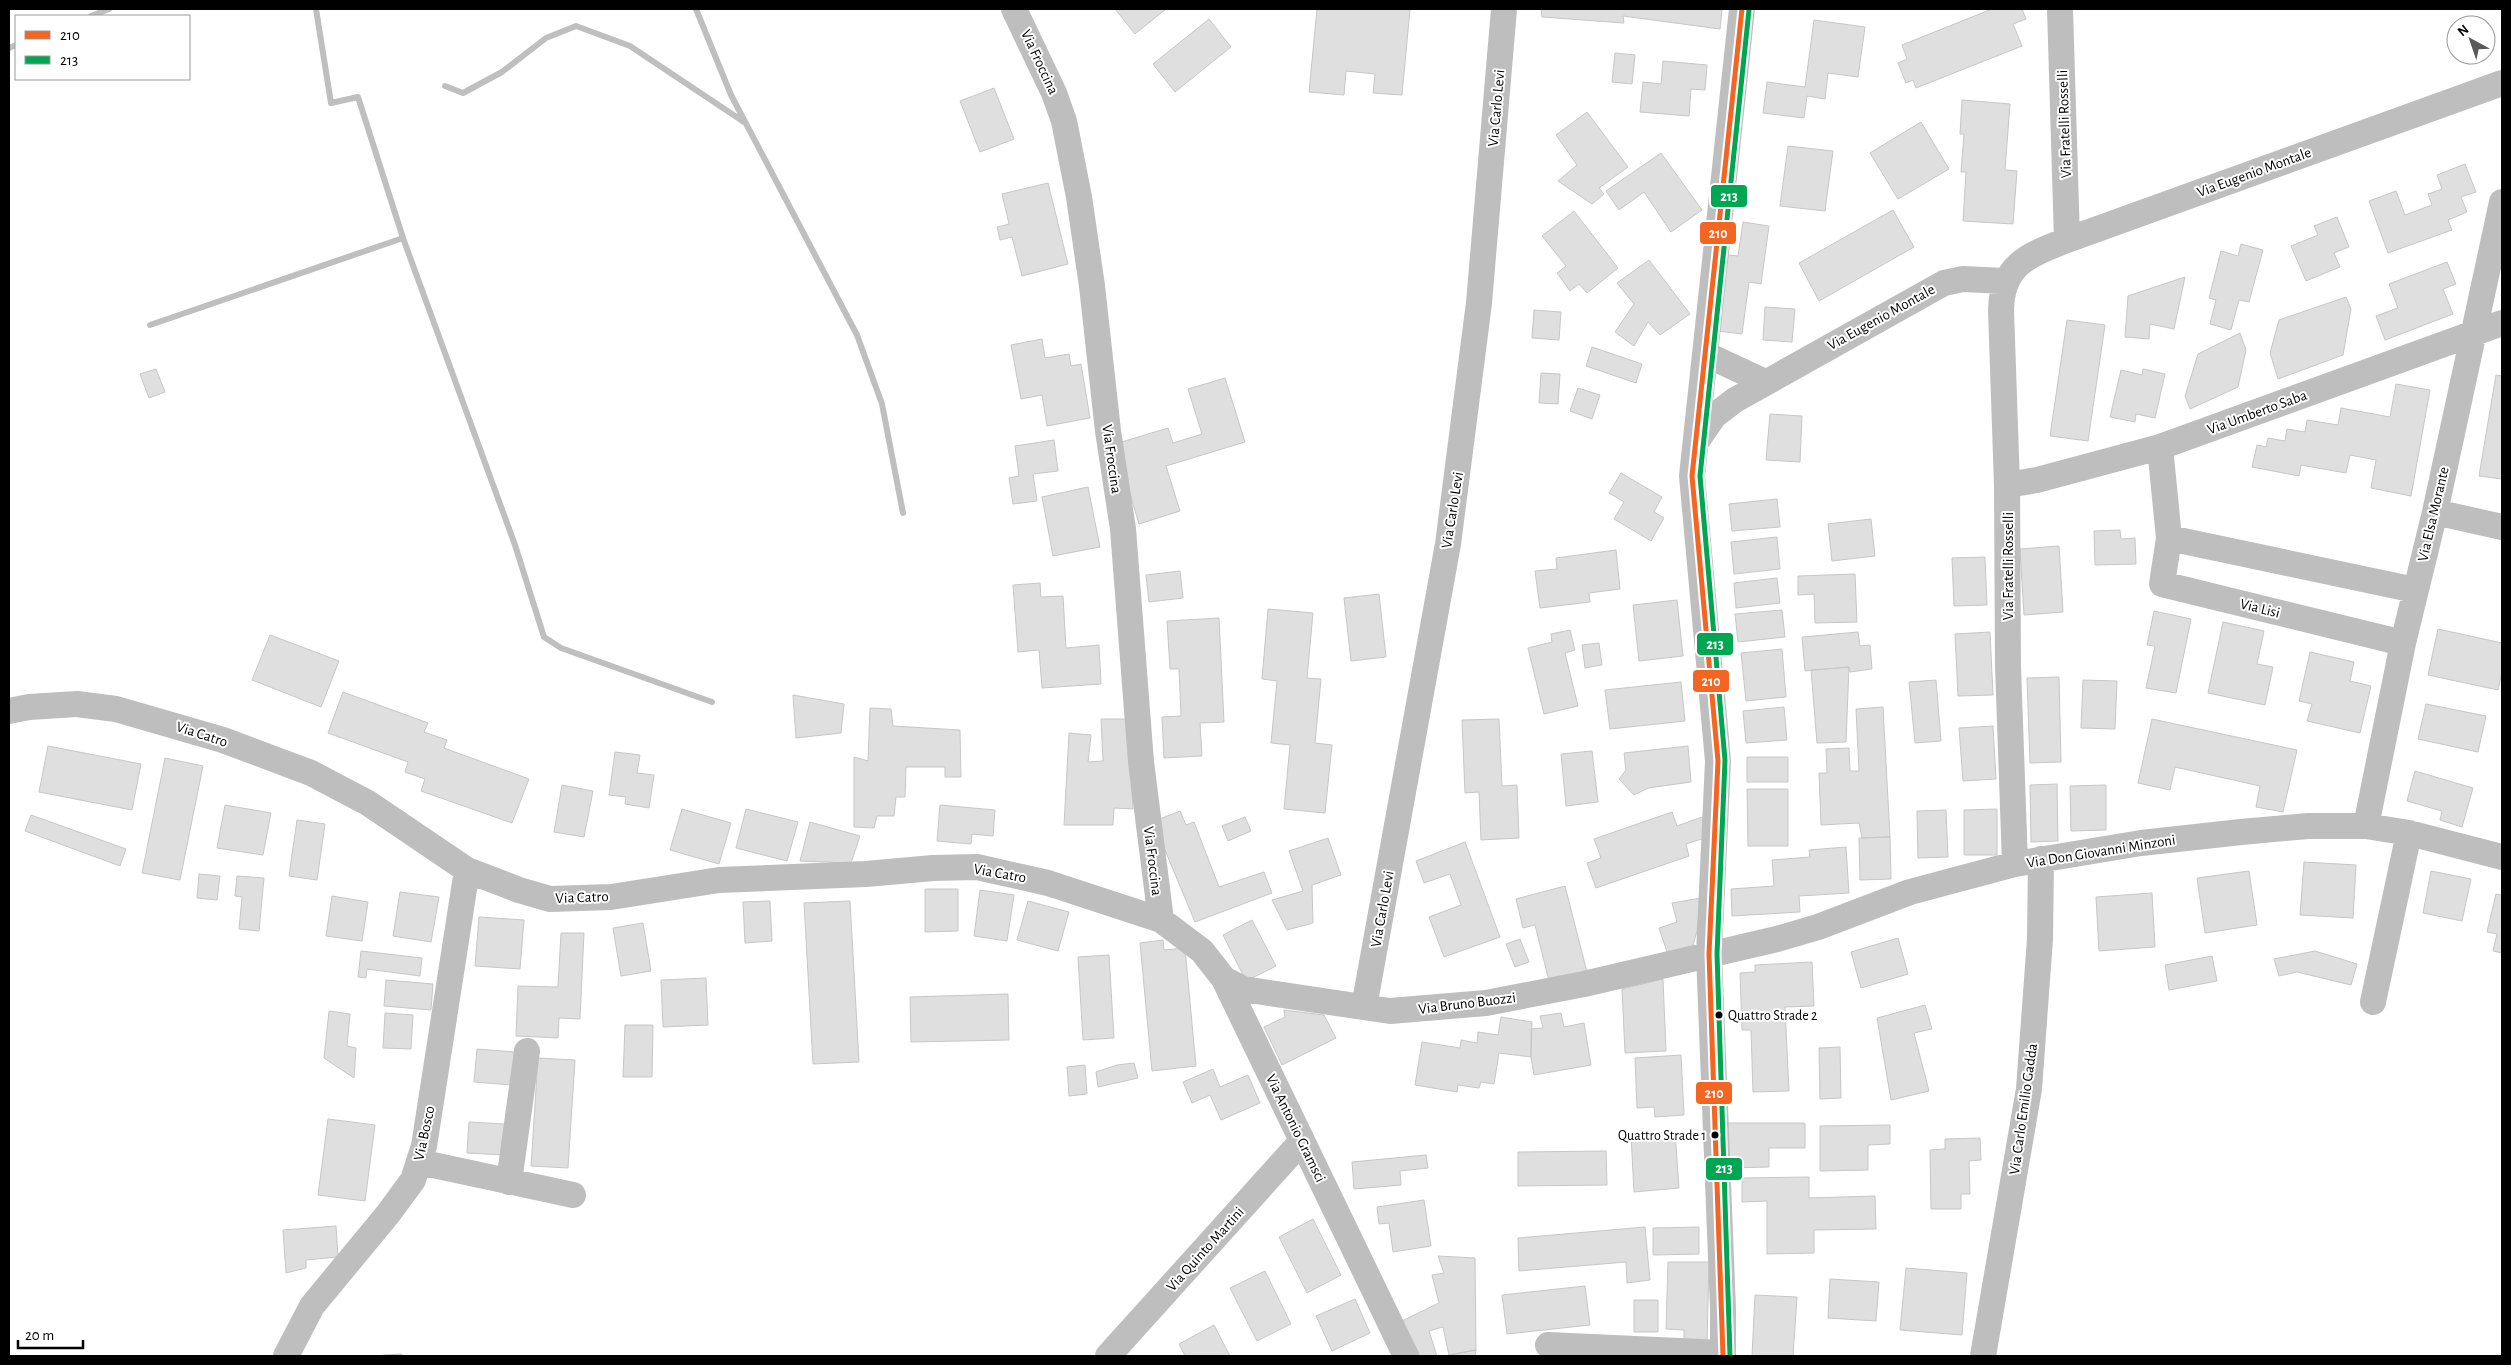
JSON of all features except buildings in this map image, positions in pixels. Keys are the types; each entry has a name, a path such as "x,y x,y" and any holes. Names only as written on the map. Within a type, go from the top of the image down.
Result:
{"street":[{"name":"Via Froccina","path":"1014,9 1054,93 1064,121 1075,168 1092,286 1108,431 1123,529 1141,762 1161,920"},
{"name":"Via Carlo Levi","path":"1364,1007 1446,553 1459,467 1479,303 1504,9"},
{"path":"1548,1345 1723,1355 1709,954 1718,761 1692,476 1742,9"},
{"name":"Via Fratelli Rosselli","path":"2060,9 2067,240"},
{"name":"Via Eugenio Montale","path":"1695,443 1714,416 1735,400 1944,282 2008,276 2032,255 2067,240 2498,89"},
{"name":"Via Elsa Morante","path":"2366,826 2403,643 2435,512 2502,202"},
{"name":"Via Fratelli Rosselli","path":"2008,276 2001,310 2007,485 2008,666 2015,864"},
{"name":"Via Umberto Saba","path":"2007,485 2090,468 2160,447 2502,323"},
{"path":"1705,354 1765,382"},
{"name":"Via Lisi","path":"2160,447 2169,538 2162,584 2403,643"},
{"path":"2435,512 2502,527"},
{"path":"2169,538 2415,590"},
{"name":"Via Catro","path":"9,711 29,707 77,704 116,709 223,740 311,773 368,803 467,870 519,890 550,899 611,897 719,880 977,867 1048,883 1161,920"},
{"name":"Via Don Giovanni Minzoni","path":"1709,954 1818,927 1910,892 2015,864 2141,843 2308,826 2366,826 2409,833 2502,857"},
{"path":"2373,1002 2409,833"},
{"name":"Via Carlo Emilio Gadda","path":"1983,1356 2029,1089 2040,939 2041,859"},
{"name":"Via Bosco","path":"286,1356 312,1306 388,1214 413,1180 424,1146 467,870"},
{"name":"Via Antonio Gramsci","path":"1161,920 1202,951 1224,978 1406,1356"},
{"name":"Via Bruno Buozzi","path":"1224,978 1242,989 1390,1011 1486,1003 1584,984 1709,954"},
{"path":"509,1182 527,1051"},
{"name":"Via Quinto Martini","path":"1108,1356 1302,1142"},
{"path":"419,1162 573,1196"}],"waterway":[{"path":"94,15 109,9"},
{"path":"316,9 331,103 358,97 403,238 515,545 544,637 561,648 712,702"},
{"path":"696,9 731,95 857,335 882,404 903,513"},
{"path":"445,86 463,93 502,72 546,38 576,26 630,46 744,122"},
{"path":"9,48 15,45"},
{"path":"150,325 403,238"}],"transit line":[{"name":"210","path":"1723,1356 1709,954 1718,761 1692,476 1742,9"},
{"name":"213","path":"1730,1356 1717,954 1725,760 1700,476 1749,10"}],"place":[{"name":"Quattro Strade 2","path":"1719,1015"},
{"name":"Quattro Strade 1","path":"1715,1135"}]}
